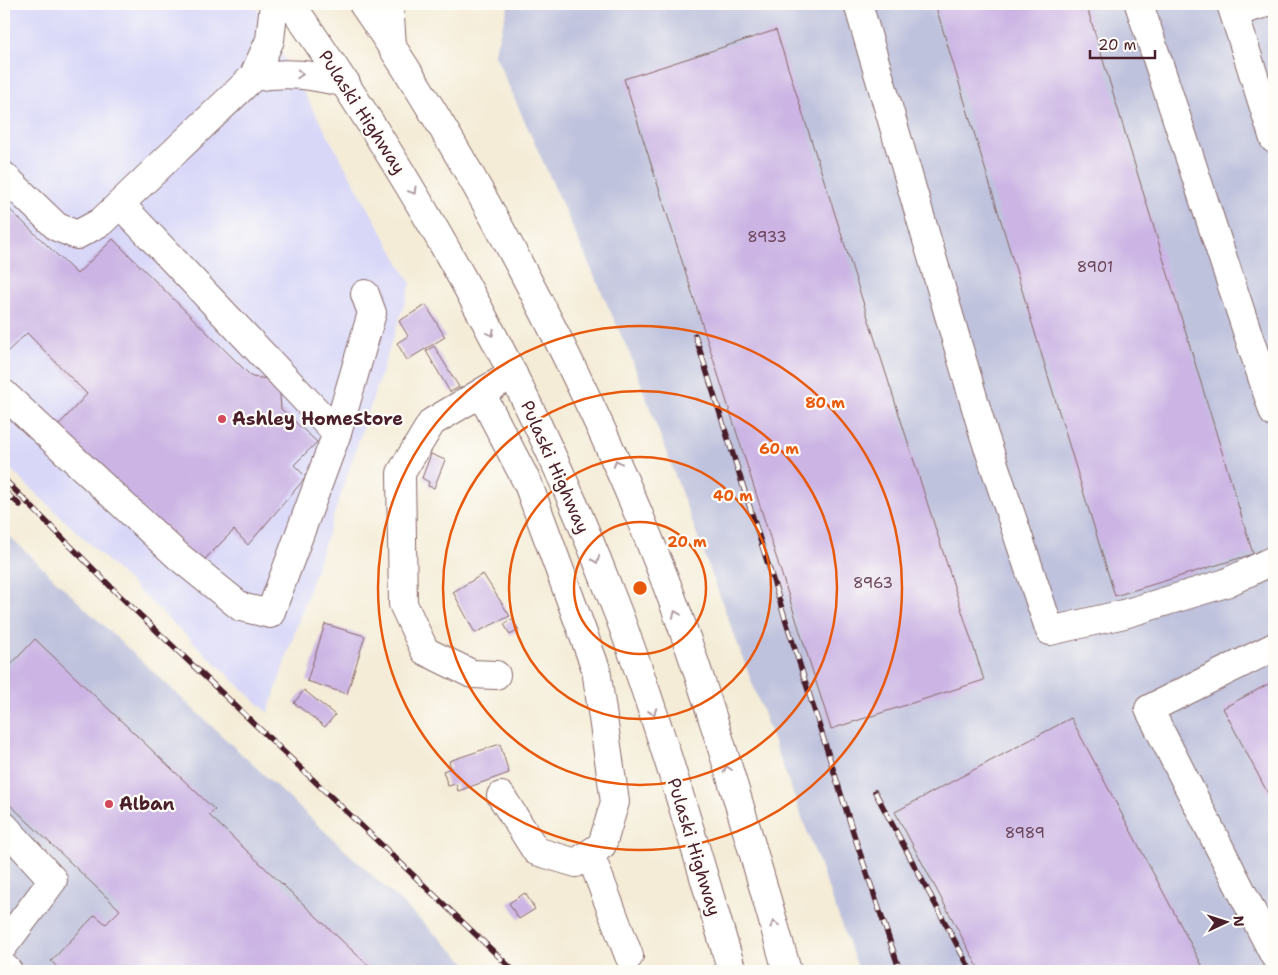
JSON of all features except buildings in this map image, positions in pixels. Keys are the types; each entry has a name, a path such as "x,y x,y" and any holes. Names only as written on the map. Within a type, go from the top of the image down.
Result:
{"main road":[{"path":"4,176 57,227 77,235 101,222 253,77 270,40 274,4"},
{"name":"Pulaski Highway","path":"291,4 346,83 428,217 513,374 570,497 617,612 656,721 732,971"},
{"path":"363,4 392,45 453,143 565,352 611,449 689,648 730,777 787,971"},
{"path":"389,4 392,45"},
{"path":"858,4 984,435 1050,631 1124,614 1226,583 1274,560"},
{"path":"1139,4 1274,413"},
{"path":"1263,4 1232,8 1273,133"},
{"path":"253,77 280,72 308,74 346,83"},
{"path":"120,204 337,433"},
{"path":"4,394 178,556 241,607 270,614 337,433 372,313 366,294"},
{"path":"496,674 472,674 425,651 403,604 401,473 432,422 513,374"},
{"path":"481,393 528,484 596,669 615,802 602,845 576,863 536,851 501,796"},
{"path":"1274,647 1149,708 1274,955"},
{"path":"4,826 53,880 7,935"},
{"path":"590,854 629,956"},
{"path":"4,967 8,971"}],"shaded area":[{"path":"4,4 254,4 411,284 268,713 4,463"},
{"path":"509,4 1274,4 1274,971 859,971 631,357 494,53"},
{"path":"4,531 91,614 475,971 4,971"}],"railway":[{"path":"695,335 856,841 900,971"},
{"path":"4,479 118,594 514,971"},
{"path":"4,491 20,505"},
{"path":"875,792 971,971"}],"place":[{"name":"Ashley HomeStore","path":"222,419"},
{"name":"Alban","path":"109,804"}]}
